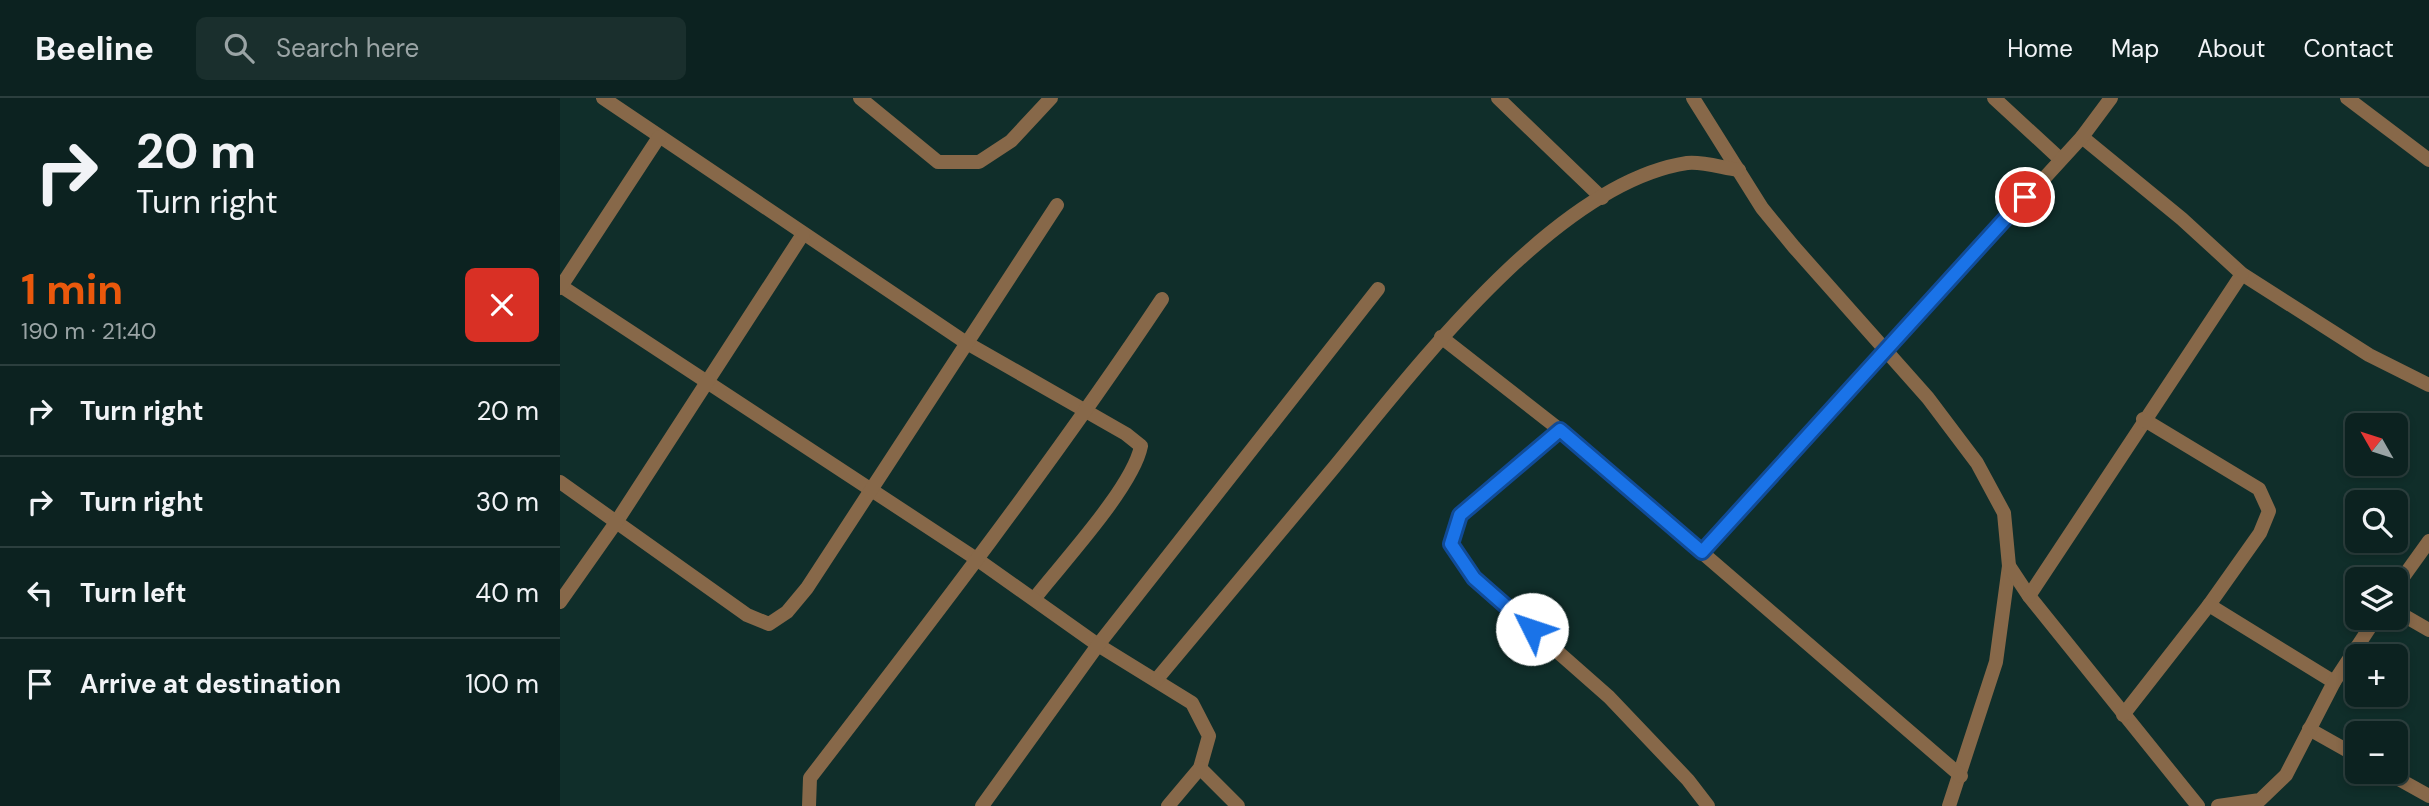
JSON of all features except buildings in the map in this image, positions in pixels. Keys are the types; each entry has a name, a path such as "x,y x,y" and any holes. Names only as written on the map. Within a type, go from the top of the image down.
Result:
{"street":[{"path":"603,98 965,342 1086,414 1126,434 1141,446 1138,463 1034,598"},
{"path":"860,98 938,162 979,162 1011,141 1051,98"},
{"path":"1497,98 1602,198"},
{"path":"1693,98 1762,208 1888,350 1978,463 2004,513 2009,566 1996,663 1949,806"},
{"path":"1994,98 2059,158"},
{"path":"1702,552 1888,350 2059,158 2082,137 2111,98"},
{"path":"2347,98 2429,160"},
{"path":"659,137 561,287 978,560 1098,645 1192,703 1209,736 1200,768 1168,806"},
{"path":"2082,137 2182,219 2242,274 2369,355 2429,385"},
{"path":"1157,679 1441,337 1497,278 1555,230 1602,198 1648,174 1689,163 1739,170"},
{"path":"560,482 747,615 769,624 787,612 807,588 965,342 1057,205"},
{"path":"560,602 617,521 803,234"},
{"path":"2029,596 2143,419 2242,274"},
{"path":"982,806 1098,645 1378,289"},
{"path":"809,806 810,778 978,560 1086,414 1162,299"},
{"path":"1441,337 1560,430 1961,776"},
{"path":"2123,715 2209,605 2260,533 2269,511 2259,489 2143,419"},
{"path":"1560,430 1460,515 1451,544 1474,578 1609,697 1688,780 1709,806"},
{"path":"2408,570 2429,541"},
{"path":"2009,566 2029,596 2198,806"},
{"path":"2209,605 2334,682"},
{"path":"2408,618 2429,630"},
{"path":"2218,806 2260,800 2286,775 2334,682 2368,630"},
{"path":"2309,729 2345,749"},
{"path":"1200,768 1238,806"},
{"path":"2408,784 2429,796"}],"route":[{"path":"1532,629 1474,578 1451,544 1460,515 1560,430 1702,552 2025,197"}]}
